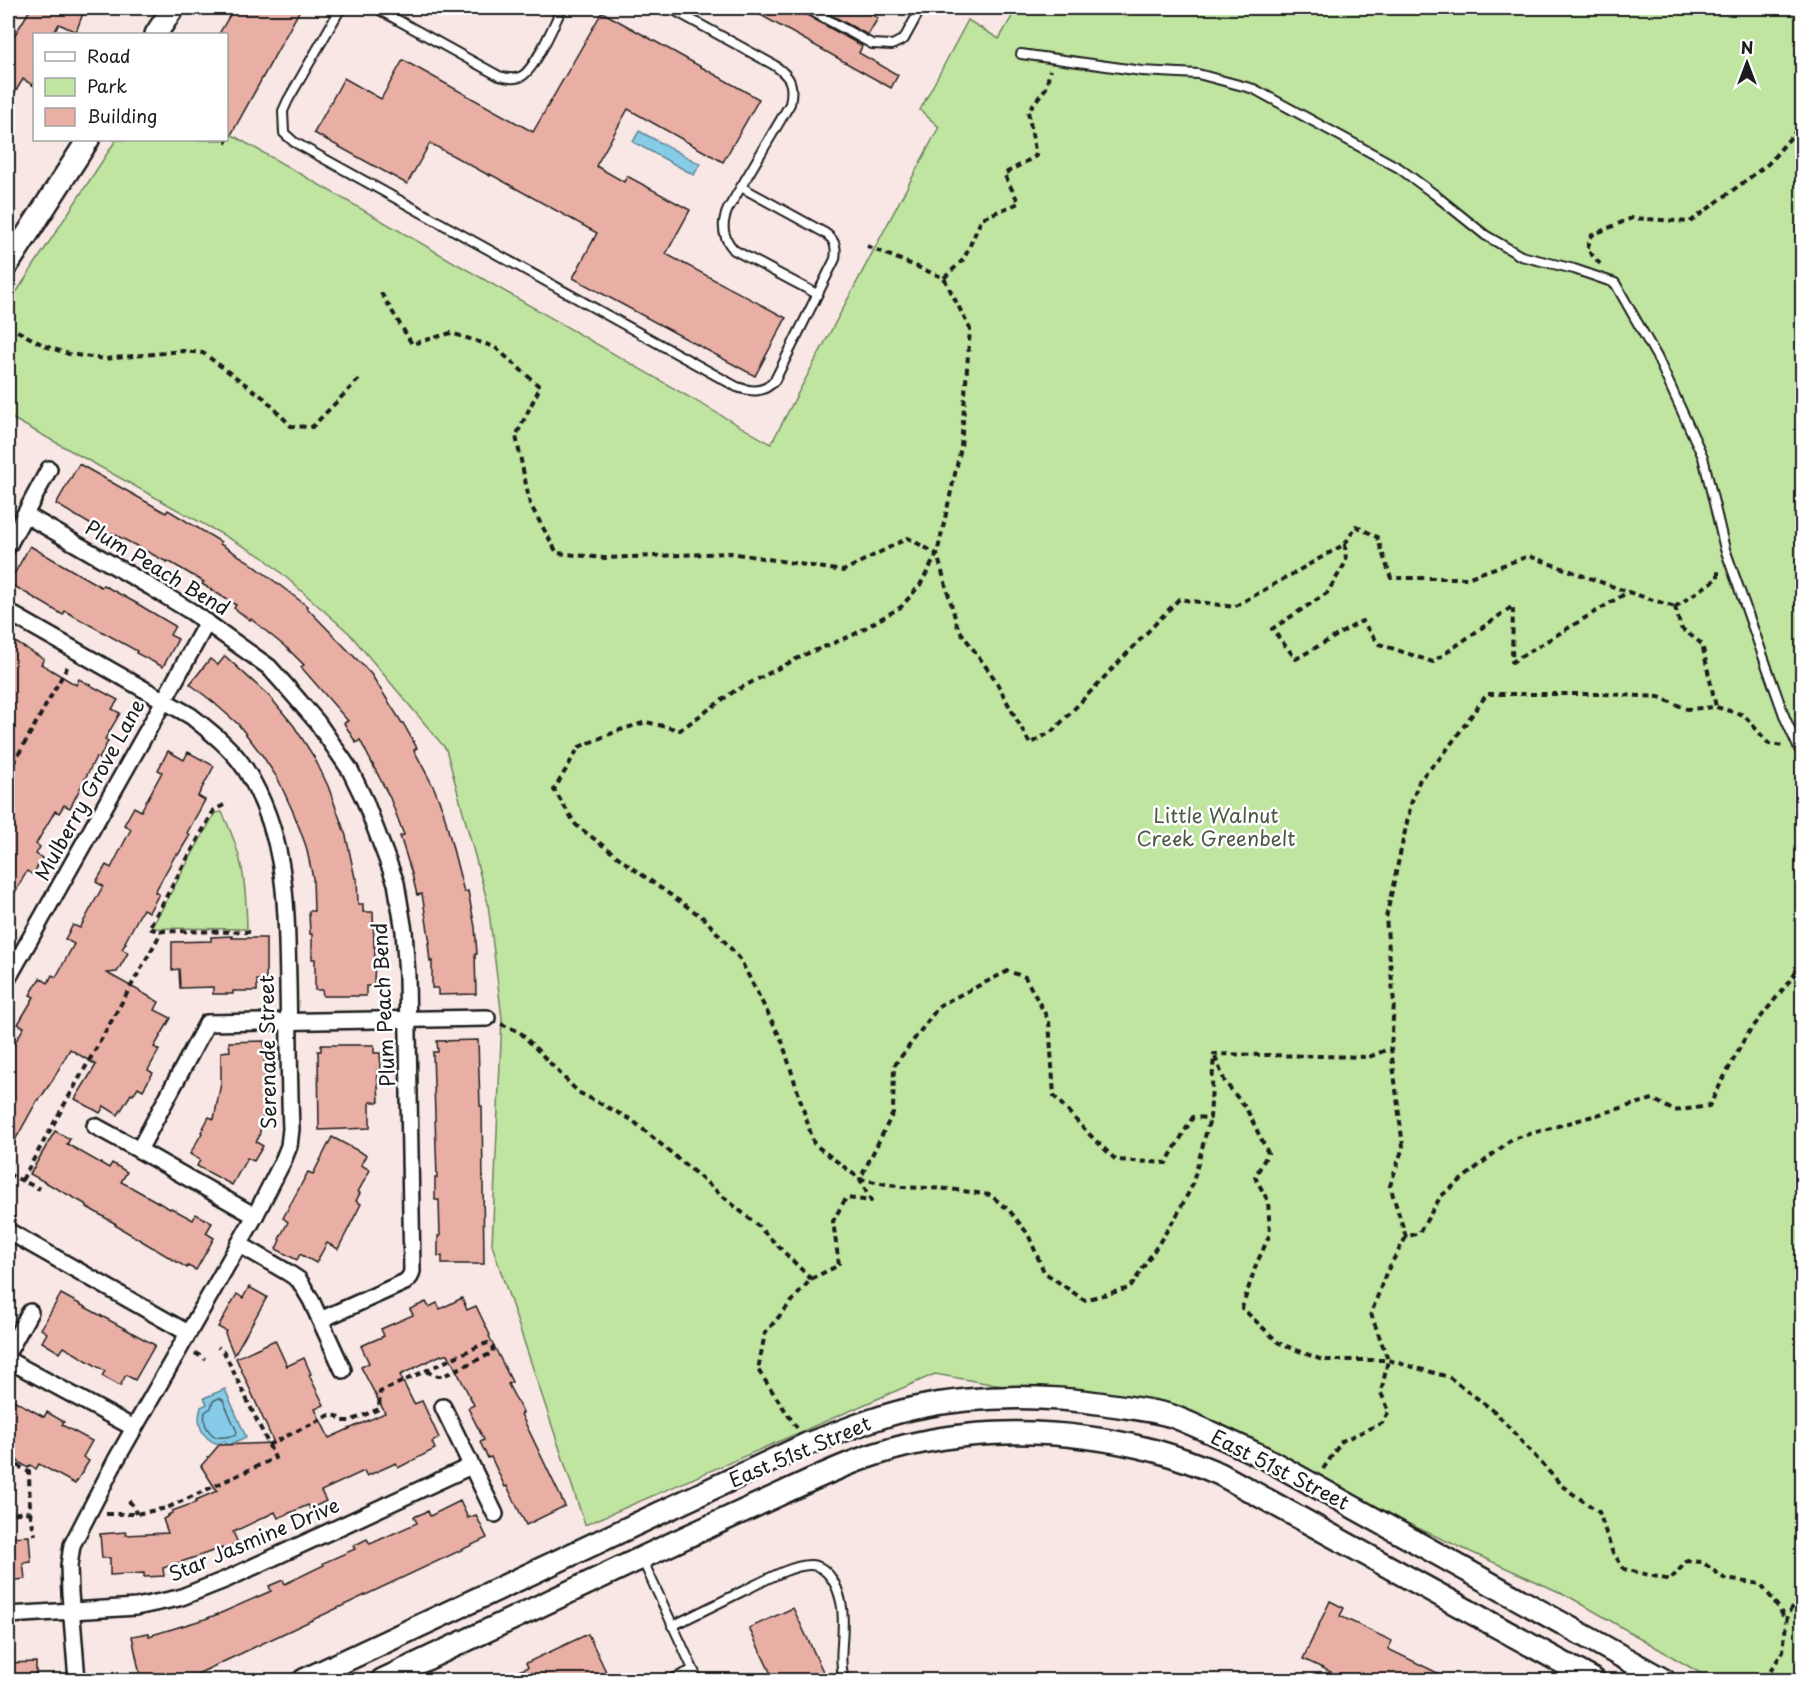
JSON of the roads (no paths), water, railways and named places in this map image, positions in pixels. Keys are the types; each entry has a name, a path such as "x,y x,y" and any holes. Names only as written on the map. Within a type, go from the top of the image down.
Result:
{"street":[{"path":"157,33 173,8"},
{"path":"8,264 87,141"},
{"path":"8,546 49,469"},
{"name":"Plum Peach Bend","path":"26,515 152,587 207,622 269,668 317,722 350,770 365,801 396,883 404,932 408,1020 411,1274 405,1282 320,1320"},
{"name":"Serenade Street","path":"8,612 191,716 232,753 245,769 272,825 283,881 286,925 290,1146 255,1216 134,1428 72,1545 69,1566 76,1680"},
{"name":"Mulberry Grove Lane","path":"8,978 207,622"},
{"path":"139,1149 207,1023 487,1018"},
{"path":"95,1126 255,1216"},
{"path":"8,1232 188,1332"},
{"path":"239,1244 299,1280 306,1290 343,1370"},
{"path":"8,1352 30,1312"},
{"path":"8,1360 134,1428"},
{"name":"East 51st Street","path":"304,1680 807,1444 860,1424 926,1406 961,1400 1013,1397 1070,1399 1170,1416 1263,1457 1664,1680"},
{"path":"443,1407 495,1514"},
{"name":"East 51st Street","path":"382,1680 641,1558 821,1476 874,1455 965,1435 1016,1432 1067,1434 1117,1441 1158,1451 1220,1474 1594,1680"},
{"name":"Star Jasmine Drive","path":"8,1615 136,1607 204,1589 471,1466"},
{"path":"630,1529 641,1558"}],"lane":[{"path":"341,8 283,111 284,133 294,142 737,387 750,391 761,390 775,380 835,259 836,247 832,238 741,187"},
{"path":"376,8 508,79 520,77 529,69 562,8"},
{"path":"670,8 774,65 784,72 790,81 793,90 790,104 723,220 726,242 734,250 817,294"},
{"path":"806,8 872,44 892,45 904,39 921,8"},
{"path":"1021,54 1142,70 1198,74 1254,89 1398,168 1485,235 1521,255 1615,283 1657,357 1703,457 1725,549 1785,718 1801,748"},
{"path":"641,1558 698,1680"},
{"path":"672,1626 785,1571 812,1565 827,1573 836,1586 841,1602 843,1616 841,1659 844,1680"},
{"path":"670,1680 693,1670"}],"water":[{"path":"639,131 700,164 694,175 633,142"},
{"path":"225,1389 246,1437 227,1446 225,1441 218,1444 207,1438 201,1429 199,1419 201,1407 207,1404 204,1398"}],"park label":[{"name":"Little Walnut Creek Greenbelt","path":"1216,828"}]}
